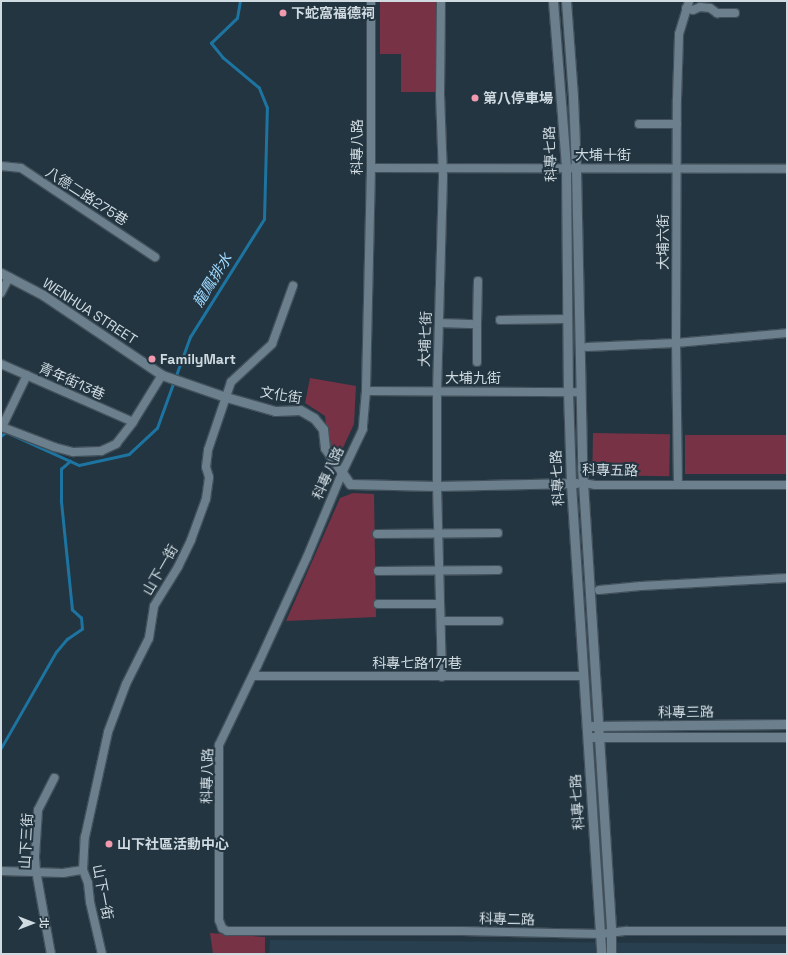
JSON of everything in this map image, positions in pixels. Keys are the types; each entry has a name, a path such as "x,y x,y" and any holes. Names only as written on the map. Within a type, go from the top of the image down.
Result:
{"street":[{"name":"科專八路","path":"227,931 222,928 219,920 219,745 253,676 307,557 342,473 363,429 366,391 371,168 371,1"},
{"name":"大埔七街","path":"441,1 440,94 443,167 437,391 437,486 442,677"},
{"name":"科專七路","path":"553,1 566,168 568,392 571,484 586,737 601,934 601,954"},
{"name":"科專七路","path":"566,1 573,97 576,169 583,483 611,932 611,954"},
{"path":"687,4 693,10 700,7 710,8 717,13 735,13"},
{"name":"大埔六街","path":"678,485 676,168 678,34 687,4"},
{"path":"640,124 677,124"},
{"name":"八德二路275巷","path":"1,166 21,168 155,257"},
{"name":"大埔十街","path":"371,168 787,169"},
{"path":"1,293 5,275"},
{"name":"WENHUA STREET","path":"5,275 43,295 162,375 178,380"},
{"path":"477,362 478,281"},
{"name":"山下一街","path":"102,954 90,902 88,883 83,870 85,837 108,732 126,684 150,638 154,606 178,567 191,540 206,499 209,477 206,467 208,450 231,382 272,344 293,286"},
{"path":"500,320 567,318"},
{"path":"439,323 477,324"},
{"path":"587,347 676,343 787,333"},
{"name":"青年街13巷","path":"1,364 133,422"},
{"path":"27,375 2,428 54,447 73,452 101,451 116,444 133,422 162,375"},
{"name":"文化街","path":"178,380 226,397 275,411 300,410 314,418 323,429 325,448 342,473"},
{"name":"大埔九街","path":"366,391 580,392"},
{"name":"科專五路","path":"342,473 350,484 437,486 583,483 787,486"},
{"path":"377,534 498,534"},
{"path":"378,571 498,570"},
{"path":"599,590 641,586 787,578"},
{"path":"378,604 440,604"},
{"path":"440,621 499,621"},
{"name":"科專七路171巷","path":"253,676 582,676"},
{"name":"科專三路","path":"586,726 787,724"},
{"name":"科專三路","path":"586,737 787,736"},
{"name":"山下三街","path":"51,954 36,871 38,810 54,778"},
{"path":"1,871 63,873 83,870"},
{"name":"科專二路","path":"227,931 462,931 601,934 627,931 787,931"}],"shaded area":[{"path":"380,1 438,1 438,92 401,92 401,54 380,54"},
{"path":"310,378 356,386 354,424 340,454 333,455 328,445 325,416 305,403"},
{"path":"593,433 670,434 669,476 592,475"},
{"path":"685,435 787,435 787,474 685,474"},
{"path":"353,493 374,494 376,617 286,621 340,498"},
{"path":"210,933 265,937 265,954 213,954"},
{"path":"270,940 787,944 787,954 269,954"}],"waterway":[{"name":"龍鳳排水","path":"1,436 6,432 79,465 129,454 157,428 190,337 264,219 267,108 259,88 223,58 211,43 237,18 240,1"},
{"path":"1,748 56,652 67,639 82,629 81,618 72,610 61,501 61,469 70,461"}],"place":[{"name":"下蛇窩福德祠","path":"283,13"},
{"name":"第八停車場","path":"475,98"},
{"name":"FamilyMart","path":"152,359"},
{"name":"山下社區活動中心","path":"109,844"}]}
